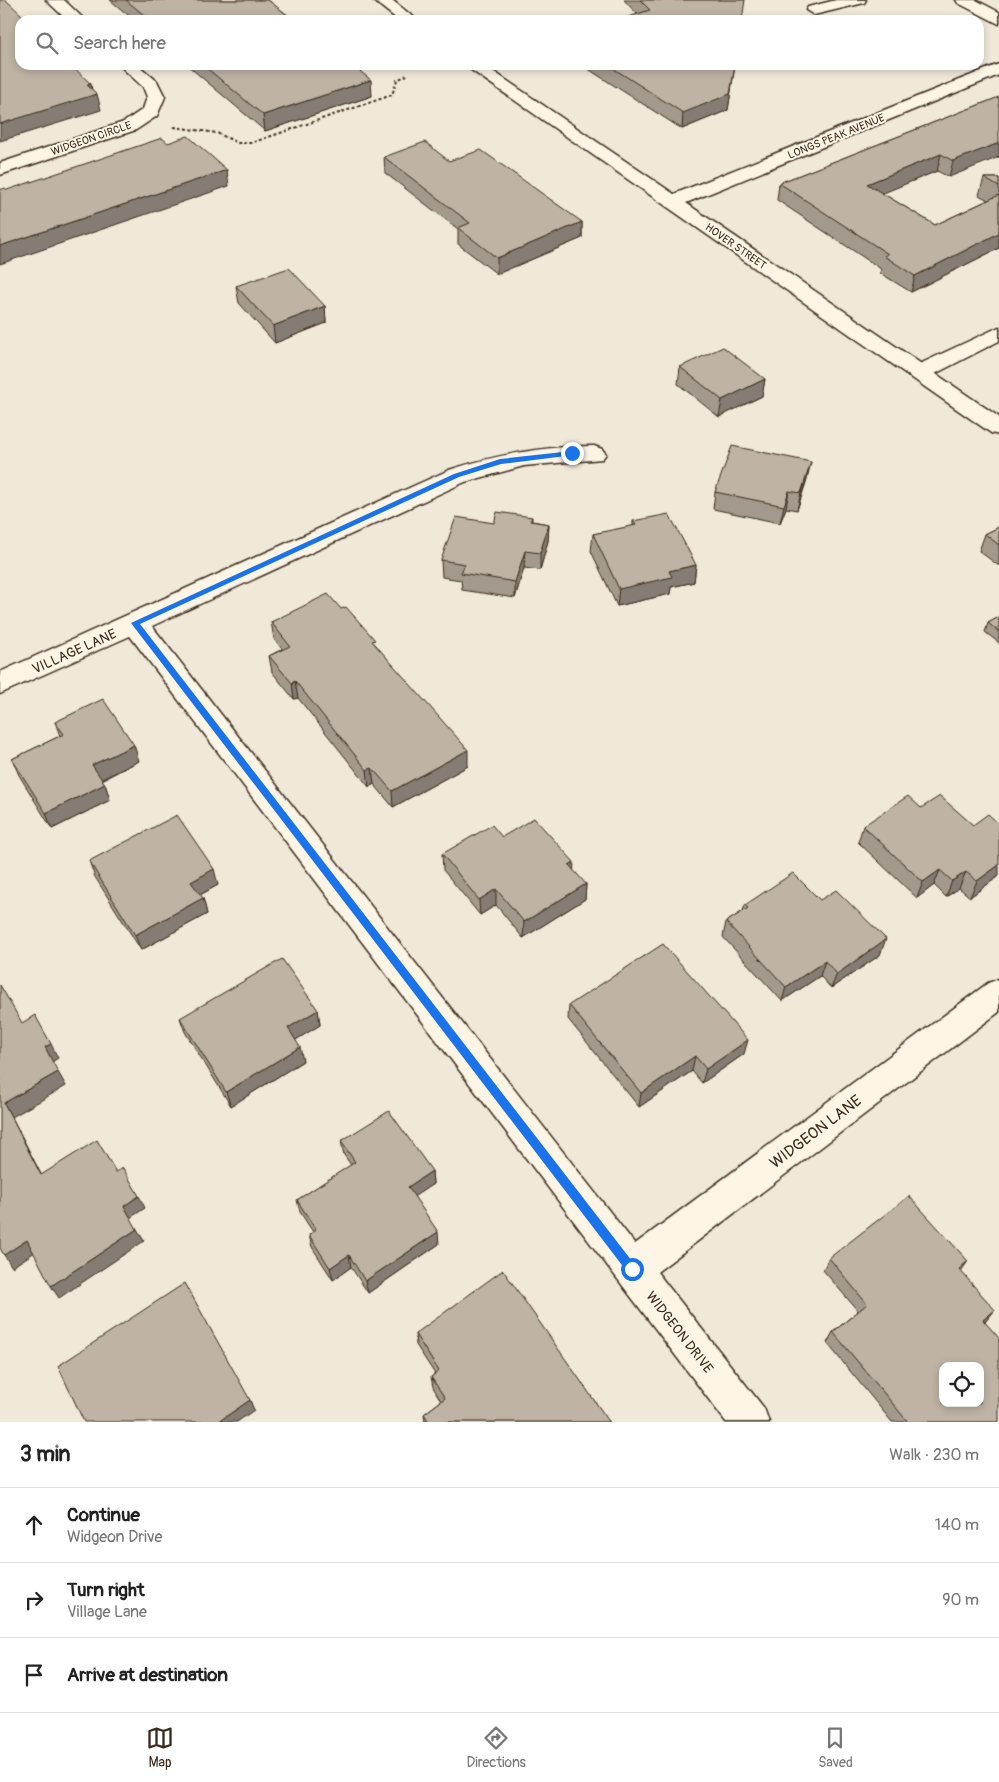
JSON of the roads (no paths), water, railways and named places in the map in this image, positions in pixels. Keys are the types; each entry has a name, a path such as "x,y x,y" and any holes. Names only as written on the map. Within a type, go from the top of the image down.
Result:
{"street":[{"path":"54,0 71,15"},
{"path":"384,0 403,15"},
{"path":"814,10 858,0"},
{"path":"964,0 999,19"},
{"name":"LONGS PEAK AVENUE","path":"672,202 999,69"},
{"name":"WIDGEON CIRCLE","path":"0,169 130,126 151,112 156,97 151,85 134,70"},
{"name":"HOVER STREET","path":"480,70 999,428"},
{"path":"919,372 999,333"},
{"name":"VILLAGE LANE","path":"0,684 457,476 522,457 556,454 594,454"},
{"name":"WIDGEON DRIVE","path":"135,623 750,1422"},
{"name":"WIDGEON LANE","path":"632,1269 999,993"}]}
